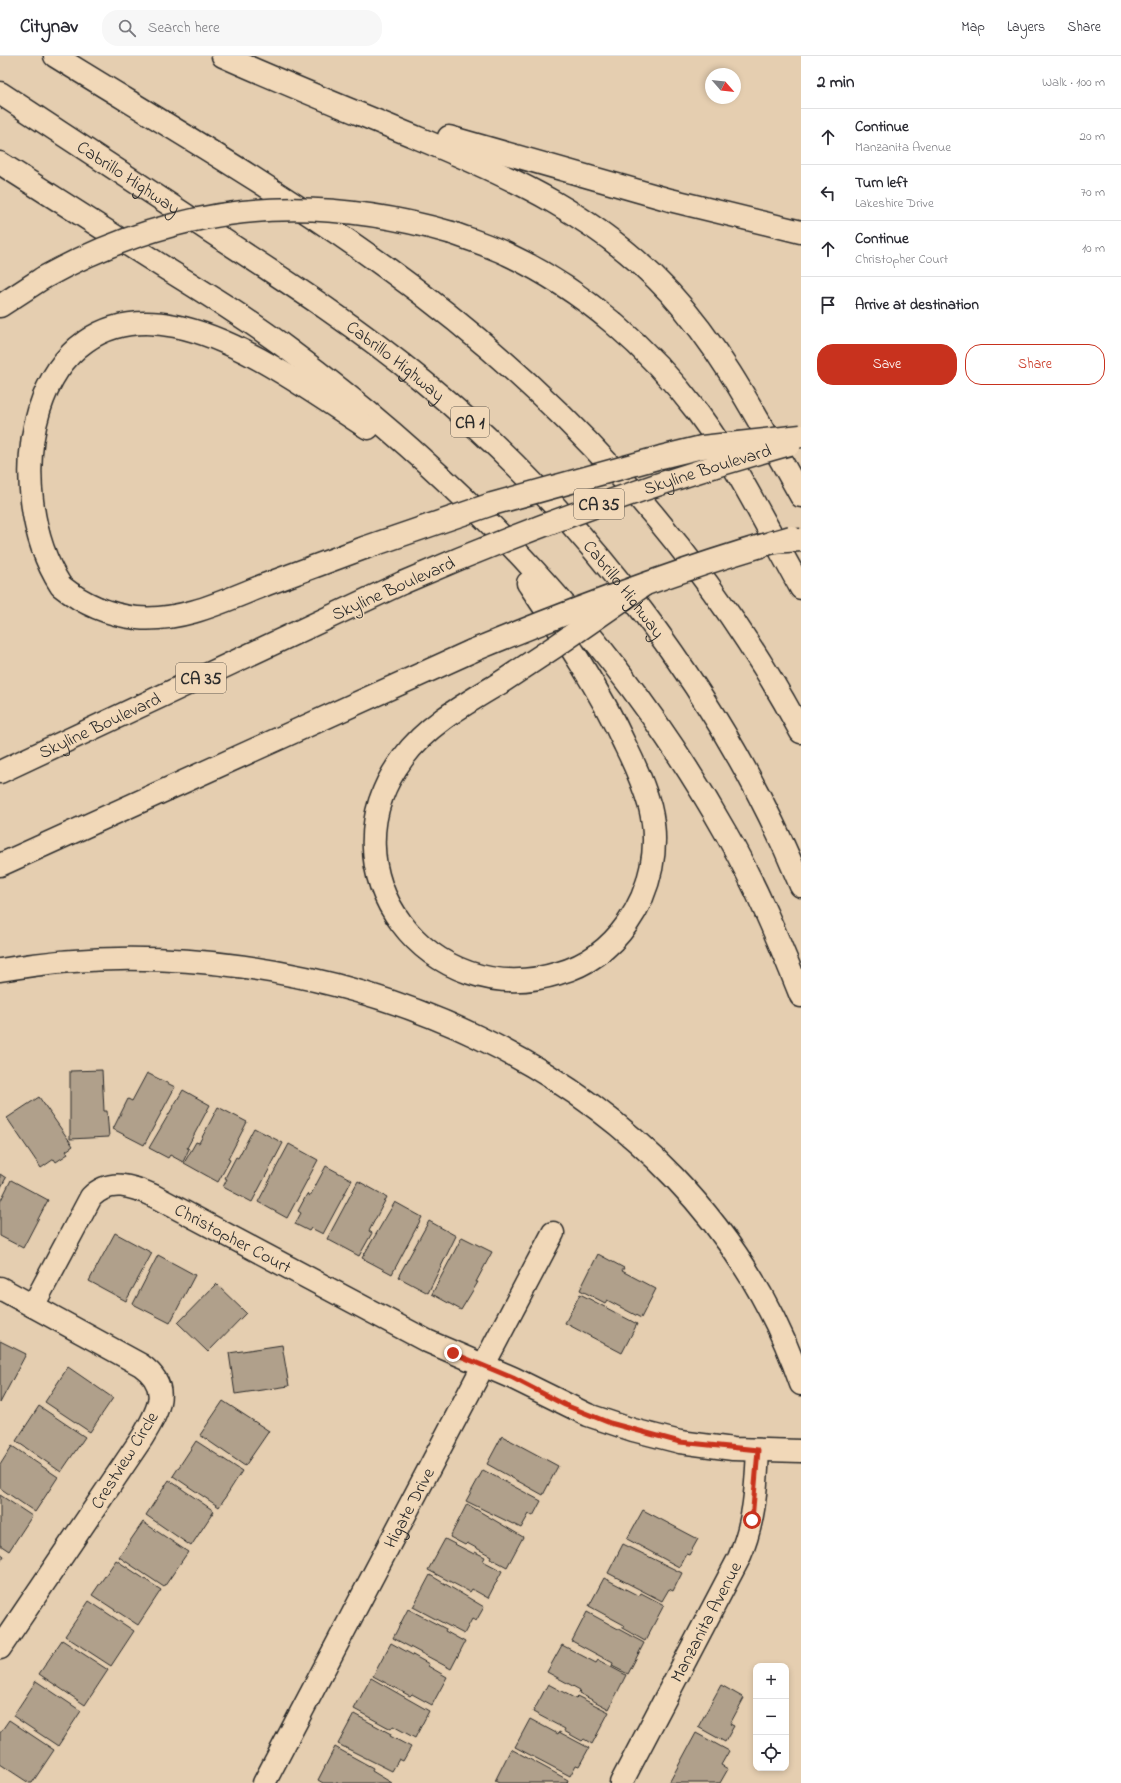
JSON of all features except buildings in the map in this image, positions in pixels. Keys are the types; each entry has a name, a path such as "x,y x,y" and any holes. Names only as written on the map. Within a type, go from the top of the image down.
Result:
{"main road":[{"path":"55,56 348,241 429,300 516,372 558,411 603,457 672,538 738,629 801,732"},
{"path":"223,56 513,179 561,205 612,240 657,280 706,337 740,389 801,496"},
{"path":"297,87 495,151 670,200 801,232"},
{"name":"Cabrillo Highway","path":"0,93 341,319 426,383 508,458 579,533 650,622 683,669 742,765 793,866 801,886"},
{"path":"0,163 269,335 352,400 433,470 486,520 551,591 610,661 688,770 727,835 747,873 767,915 801,996"},
{"path":"0,306 43,278 86,255 126,238 167,226 223,214 282,209 349,212 400,220 452,233 508,255 550,278 602,314 643,351 681,392 712,433 801,588"},
{"path":"19,407 41,373 52,361 77,342 90,335 119,326 146,323 162,324 207,335 253,357 296,382 433,470"},
{"path":"20,537 44,571 74,596 86,603 110,612 143,618 174,616 211,606 364,548 492,504 702,447 801,436"},
{"name":"Skyline Boulevard","path":"0,772 402,583 524,532 579,511 686,474 801,441"},
{"path":"486,520 563,634 608,710 643,787 654,830 654,852 644,895 633,915 620,933 605,949 587,962 569,970 531,980 492,980 472,974 437,958 422,946 395,915 386,899 374,865 373,849 376,816 386,785 403,757 419,740 445,718 556,646 644,585"},
{"path":"0,865 472,651 560,615 644,585 772,542 801,534"},
{"path":"772,542 801,540"},
{"path":"0,970 60,962 114,959 174,960 253,968 323,982 378,997 432,1016 498,1046 544,1072 588,1102 630,1136 682,1186 727,1241 756,1286 782,1333 801,1383"},
{"name":"Christopher Court","path":"34,1306 91,1197 102,1188 121,1185 154,1196 427,1341 513,1378 571,1407 618,1425 680,1442 758,1450 801,1451"},
{"name":"Higate Drive","path":"264,1783 553,1233"},
{"name":"Crestview Circle","path":"0,1288 124,1355 150,1371 157,1379 160,1389 160,1400 156,1412 142,1438 0,1648"},
{"name":"Manzanita Avenue","path":"620,1783 739,1558 747,1539 755,1501 758,1450"}],"route":[{"path":"453,1353 513,1378 565,1405 610,1423 680,1442 733,1449 758,1450 755,1501 752,1520"}]}
